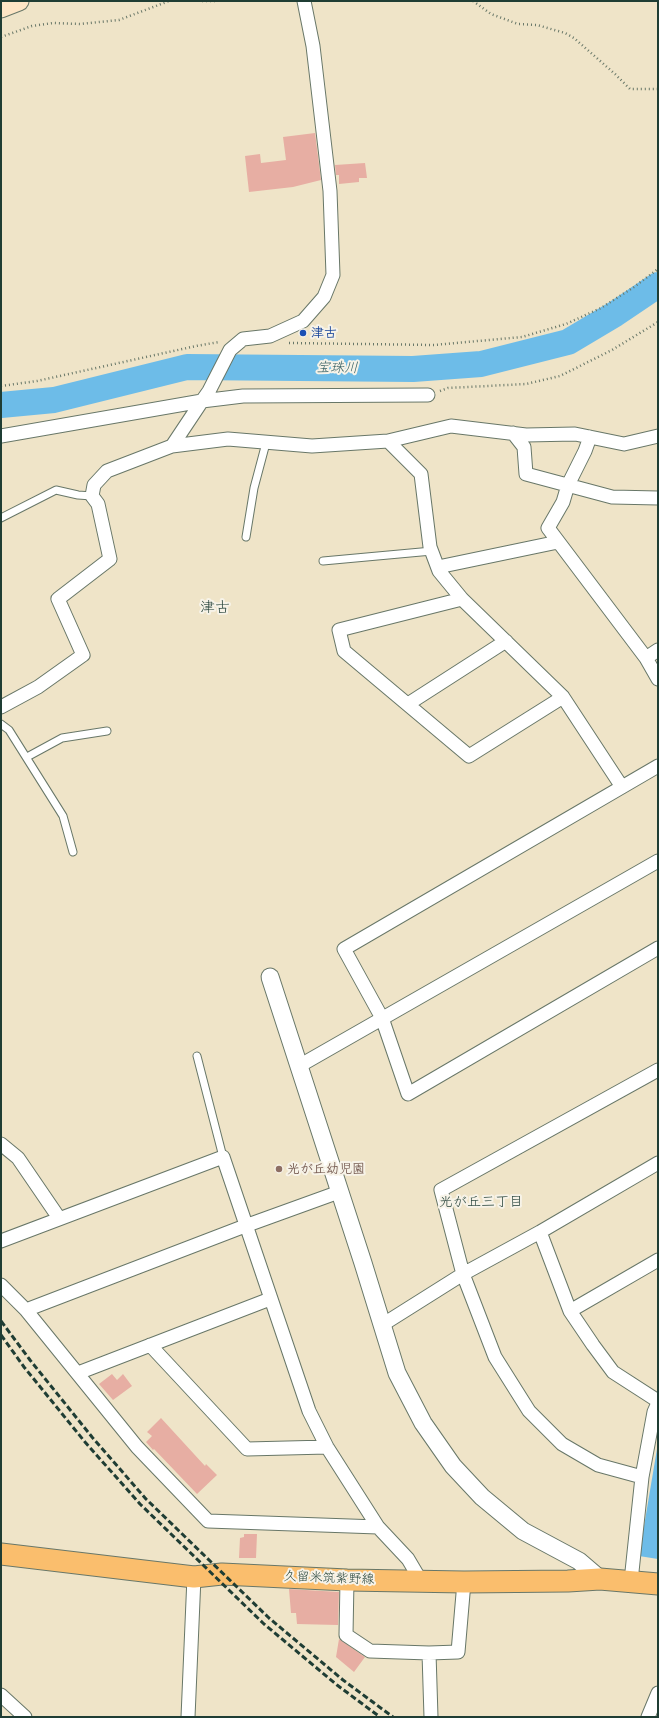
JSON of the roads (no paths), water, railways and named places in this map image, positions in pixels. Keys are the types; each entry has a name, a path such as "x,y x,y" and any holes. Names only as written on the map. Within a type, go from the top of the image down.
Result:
{"main road":[{"path":"1,8 19,1"},
{"name":"久留米筑紫野線","path":"1,1554 194,1578 222,1574 347,1580 464,1582 568,1581 600,1578 658,1584"}],"street":[{"path":"172,446 206,396 230,350 243,339 270,336 303,321 324,297 333,275 330,191 314,46 304,1"},
{"path":"1,436 206,396 428,395"},
{"path":"1,707 38,687 83,655 58,599 110,558 98,504 92,496 94,485 107,471 172,446 228,439 312,446 388,442 451,426 526,435 575,434 624,444 658,436"},
{"path":"513,433 524,447 526,474 612,497 658,498"},
{"path":"590,437 585,451 568,485 563,502 548,528 646,658 658,679"},
{"path":"388,442 422,474 432,551 438,567 462,599 563,697 622,787"},
{"path":"438,567 558,542"},
{"path":"462,599 339,630 344,651 469,756 563,697"},
{"path":"408,704 506,641"},
{"path":"646,658 658,650"},
{"path":"658,766 344,949 382,1018 408,1094 658,948"},
{"path":"299,1066 658,861"},
{"path":"270,977 397,1373 422,1423 453,1466 482,1497 523,1530 579,1561 600,1578"},
{"path":"642,1477 598,1465 562,1444 529,1411 495,1357 463,1274 441,1190 658,1070"},
{"path":"1,1144 18,1158 59,1218"},
{"path":"1,1241 223,1157 245,1226 309,1411 327,1447 378,1527 408,1560 421,1581"},
{"path":"382,1325 463,1274 540,1232 658,1163"},
{"path":"26,1310 245,1226 339,1192"},
{"path":"540,1232 570,1312 614,1372 658,1402 654,1412 642,1477 631,1581"},
{"path":"570,1312 658,1260"},
{"path":"1,1285 26,1310 137,1448 208,1521 378,1527"},
{"path":"78,1373 270,1299"},
{"path":"150,1345 246,1449 327,1447"},
{"path":"188,1717 194,1578"},
{"path":"347,1580 346,1635 370,1651 428,1653 458,1652 464,1582"},
{"path":"428,1653 431,1717"},
{"path":"648,1717 658,1693"},
{"path":"1,1695 25,1717"}],"lane":[{"path":"246,537 254,488 266,443"},
{"path":"1,518 56,490 78,495 92,496"},
{"path":"323,561 432,551"},
{"path":"1,724 9,730 63,816 73,852"},
{"path":"27,757 62,738 107,731"},
{"path":"197,1056 223,1157"}],"water":[{"path":"658,1443 658,1559 639,1556"}],"waterway":[{"name":"宝珠川","path":"1,405 54,400 187,367 413,369 481,364 568,342 615,314 658,285"}],"railway":[{"path":"1,1321 30,1360 92,1437 146,1499 269,1618 343,1680 393,1717"},
{"path":"1,1335 24,1367 85,1442 140,1504 264,1624 337,1685 380,1717"}],"place":[{"name":"津古","path":"303,333"},
{"name":"光が丘幼児園","path":"279,1169"}],"district":[{"name":"津古","path":"215,608"},
{"name":"光が丘三丁目","path":"481,1202"}]}
